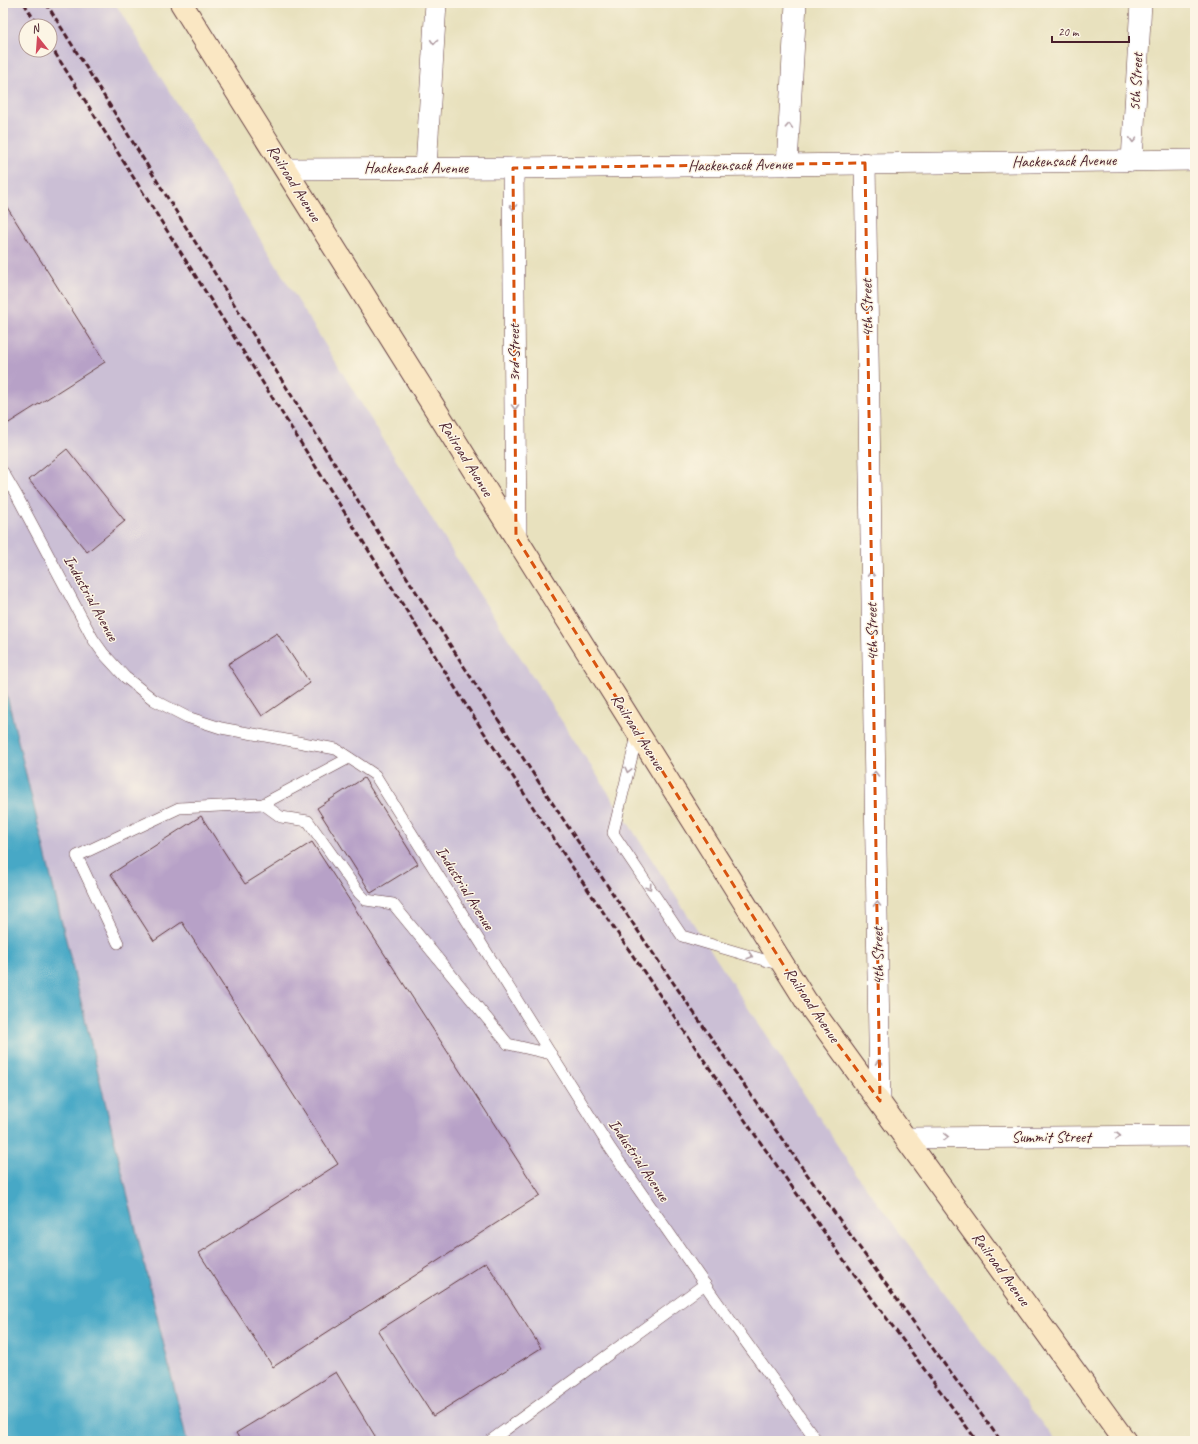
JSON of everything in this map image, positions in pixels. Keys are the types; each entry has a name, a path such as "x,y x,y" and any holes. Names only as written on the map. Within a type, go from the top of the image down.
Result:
{"main road":[{"name":"Railroad Avenue","path":"181,3 806,1001 907,1138 1125,1441"}],"street":[{"path":"426,168 436,3"},
{"path":"787,164 796,3"},
{"name":"5th Street","path":"1132,161 1141,3"},
{"name":"Hackensack Avenue","path":"285,169 513,168 1195,160"},
{"name":"4th Street","path":"865,164 880,1101"},
{"name":"3rd Street","path":"513,168 516,537"},
{"name":"Summit Street","path":"907,1138 1195,1136"}],"lane":[{"name":"Industrial Avenue","path":"3,472 93,639 125,677 154,700 187,717 222,728 336,749 375,775 610,1148 704,1284 817,1441"},
{"path":"638,732 613,833 682,936 785,966"},
{"path":"118,943 77,856 179,808 264,804 349,758"},
{"path":"264,804 281,817 308,820 366,900 393,904 508,1044 551,1054"},
{"path":"490,1441 704,1284"}],"highlighted area":[{"path":"865,163 880,1101 806,1001 516,537 513,168"}],"shaded area":[{"path":"3,3 115,3 463,569 856,1174 1055,1441 187,1441 3,679"}],"water":[{"path":"3,679 187,1441 3,1441"}],"building":[{"path":"3,201 105,362 4,426 3,424"},
{"path":"67,449 125,521 87,552 29,480"},
{"path":"277,633 310,683 262,716 228,664"},
{"path":"364,778 418,864 371,893 317,808"},
{"path":"201,816 245,884 312,842 540,1195 273,1367 199,1253 338,1164 182,922 154,941 111,874"},
{"path":"486,1262 541,1348 433,1416 378,1331"},
{"path":"336,1372 378,1441 241,1441 236,1433"}],"railway":[{"path":"24,3 33,18"},
{"path":"46,3 371,521 543,789 606,884 800,1165 1001,1441"},
{"path":"58,58 466,705 567,859 753,1132 846,1263 977,1441"}]}
